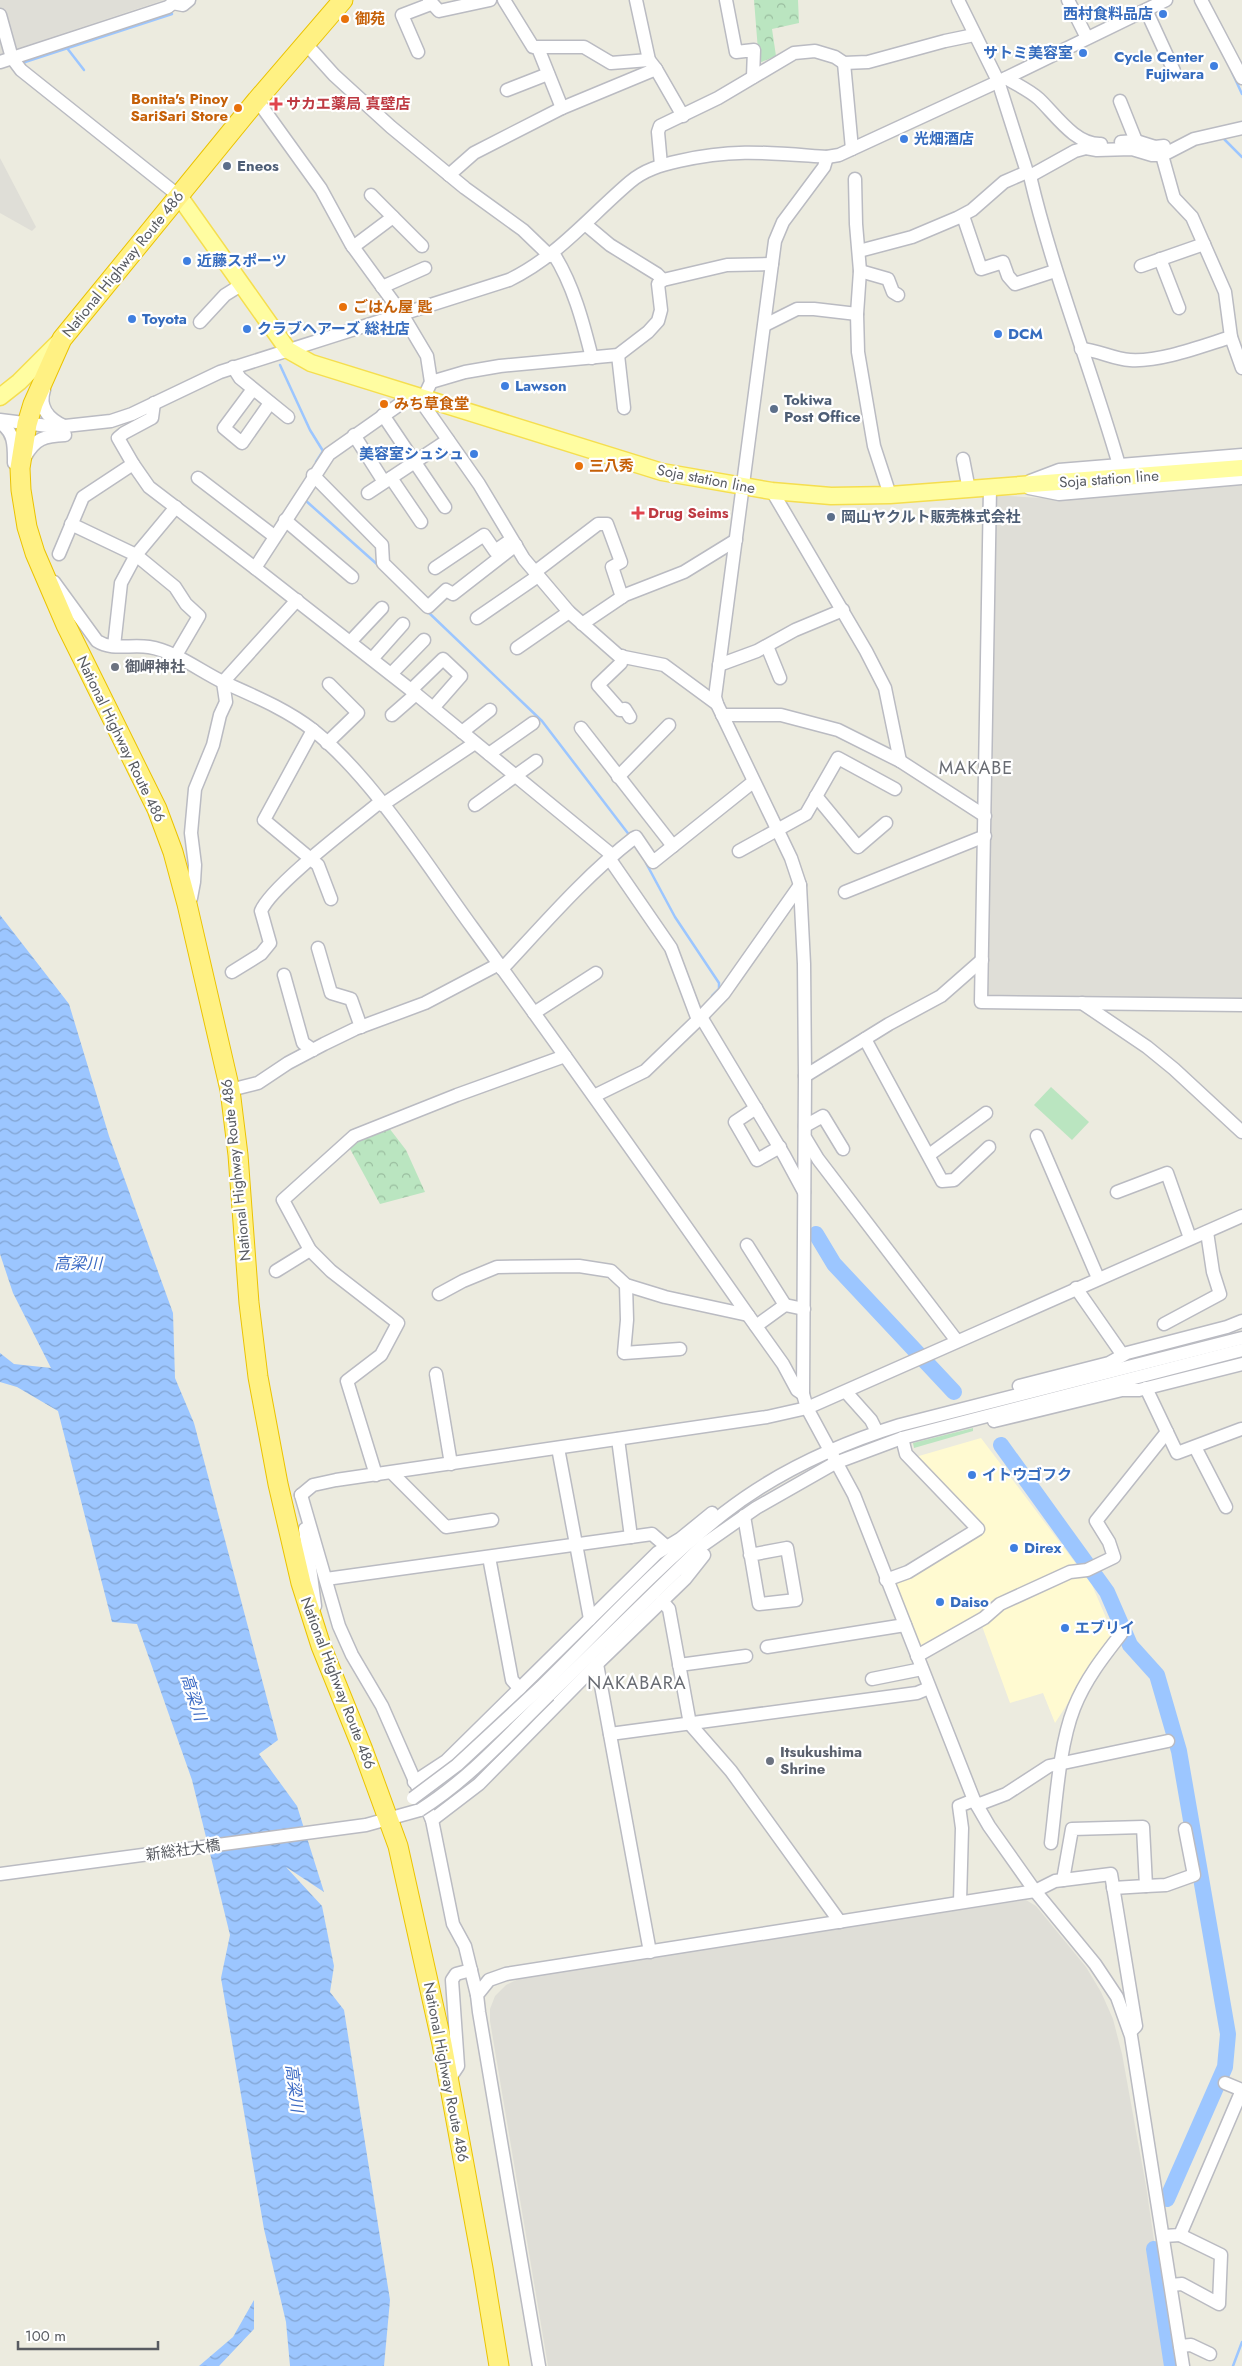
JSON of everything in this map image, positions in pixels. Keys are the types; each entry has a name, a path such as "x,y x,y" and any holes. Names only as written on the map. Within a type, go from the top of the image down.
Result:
{"highway":[{"name":"National Highway Route 486","path":"343,0 258,100 62,339 46,373 27,424 20,468 21,490 30,539 44,577 157,809 173,852 187,904 230,1090 238,1155 249,1304 258,1377 278,1484 300,1584 321,1646 390,1820 405,1875 448,2081 483,2268 499,2366"}],"main road":[{"name":"Soja station line","path":"179,196 288,350 311,363 408,392 427,390 662,472 743,488 831,496 890,495 969,490 1242,468"},
{"path":"0,397 19,382 62,339"}],"street":[{"path":"6,60 168,7 173,1 183,5 189,0"},
{"path":"418,52 402,15 430,2 438,11 490,0"},
{"path":"504,0 530,45 538,48 584,47 611,63 652,64"},
{"path":"636,0 652,64 682,116"},
{"path":"726,0 736,52 754,50 753,77"},
{"path":"958,0 974,35 1002,80 1055,271 1082,349 1118,465"},
{"path":"1068,0 1087,38"},
{"path":"0,421 66,427 116,420 233,367 509,280 529,271 552,255 632,181 661,166 704,155 738,151 827,157 852,149 1002,80 1166,0"},
{"path":"1201,0 1242,78"},
{"path":"1146,10 1174,71"},
{"path":"0,15 6,60 179,196"},
{"path":"661,166 658,132 660,126 682,116 794,53 814,51 835,57 844,63 886,58 945,41 974,35"},
{"path":"307,44 366,106 449,175 523,230 552,255 564,270 571,288 592,358"},
{"path":"538,48 562,108"},
{"path":"844,63 852,149"},
{"path":"449,175 474,153 652,64"},
{"path":"507,90 548,74"},
{"path":"1002,80 1038,98 1065,126 1087,145 1097,150 1132,149 1152,156 1197,131"},
{"path":"258,100 320,189 353,246 402,314 427,356 427,390 424,407 479,484 536,574 569,612 622,656 664,665 719,710 803,720 838,730 900,761 985,816"},
{"path":"1120,101 1136,141"},
{"path":"858,251 912,237 962,216 972,210 1004,182 1028,174 1087,145 1136,141 1161,151 1187,141 1242,128"},
{"path":"1161,151 1174,198 1192,217 1225,292 1232,337 1242,368"},
{"path":"827,157 824,167 783,222 775,242 719,664 719,710 799,875 804,964 806,1133 803,1394 807,1408 854,1495 975,1802 989,1826 1035,1891 1096,1964 1117,1997 1130,2032 1164,2236 1183,2366"},
{"path":"855,179 860,271 857,314 858,352 874,446 890,495"},
{"path":"371,195 422,246"},
{"path":"962,216 981,269 1003,262 1008,276 1015,284 1055,271"},
{"path":"353,246 393,217"},
{"path":"585,224 610,245 663,280"},
{"path":"1141,266 1204,244"},
{"path":"1160,259 1179,308"},
{"path":"427,390 474,370 618,355 648,332 658,321 661,310 658,284 663,280 727,265 772,264"},
{"path":"382,287 425,268"},
{"path":"860,271 888,279 893,292 898,294"},
{"path":"200,322 225,295 241,285"},
{"path":"765,325 798,309 857,314"},
{"path":"1082,349 1131,360 1146,359 1232,337"},
{"path":"618,355 624,408"},
{"path":"233,367 240,378 288,417"},
{"path":"46,373 42,406 49,417 66,427"},
{"path":"253,389 224,428 242,443 270,403"},
{"path":"255,568 328,454 403,402 408,392"},
{"path":"154,403 152,418 118,438 132,464 150,487 391,674 611,856 671,948 699,1019 756,1108 805,1193"},
{"path":"384,415 445,507"},
{"path":"0,421 13,438 14,479 21,490"},
{"path":"20,468 36,440 51,435 87,432 94,424"},
{"path":"354,436 420,522"},
{"path":"368,493 448,440"},
{"path":"1016,486 1059,470 1242,455"},
{"path":"963,459 969,490"},
{"path":"59,554 83,498 132,464"},
{"path":"313,475 382,545 383,563 428,607 446,590 453,594 514,542"},
{"path":"198,478 274,536"},
{"path":"1016,486 1059,494 1242,478"},
{"path":"990,488 981,1002 1242,1005"},
{"path":"772,491 843,610 884,688 900,761"},
{"path":"114,646 121,583 136,555 176,507"},
{"path":"285,520 352,577"},
{"path":"71,524 136,555 175,588 186,604 199,616 175,656"},
{"path":"476,618 536,574 598,524 607,524 621,562 612,567 622,597"},
{"path":"435,568 484,535 495,551 514,542"},
{"path":"582,624 622,597 684,572 736,540"},
{"path":"44,577 52,579 97,640 105,646 149,647 175,656 223,682 263,698 313,730 351,766 381,803 594,1096 756,1326 797,1390 803,1394"},
{"path":"223,682 297,600"},
{"path":"350,642 382,608"},
{"path":"719,664 740,658 767,646 795,630 843,610"},
{"path":"517,648 569,612"},
{"path":"372,659 403,624"},
{"path":"391,674 424,640"},
{"path":"767,646 780,678"},
{"path":"622,656 621,663 598,685 620,710 625,709 630,717"},
{"path":"392,715 443,659 461,676 433,708"},
{"path":"187,904 191,898 194,882 191,833 194,789 213,746 220,715 226,702 223,682"},
{"path":"327,743 358,713 329,684"},
{"path":"462,732 490,710"},
{"path":"489,754 533,723"},
{"path":"618,777 670,725"},
{"path":"581,728 673,846"},
{"path":"313,730 264,820 318,865 331,899"},
{"path":"232,972 261,954 270,943 262,908 289,879 381,803 475,743"},
{"path":"739,851 806,814 838,758 895,789"},
{"path":"475,805 536,761"},
{"path":"230,1090 258,1082 313,1050 361,1027 425,1004 500,966 611,856 636,837 653,862 753,782"},
{"path":"816,796 858,847 886,823"},
{"path":"846,892 984,836"},
{"path":"594,1096 645,1071 699,1019 724,993 800,885"},
{"path":"318,948 331,993 351,999 361,1027"},
{"path":"805,1076 941,996 982,960"},
{"path":"534,1013 596,973"},
{"path":"284,975 303,1043 313,1050"},
{"path":"1082,1003 1147,1047 1174,1069 1242,1132"},
{"path":"866,1039 942,1181 950,1182 990,1148"},
{"path":"376,1475 347,1381 382,1355 398,1322 331,1271 310,1250 283,1200 354,1136 457,1095 564,1056"},
{"path":"756,1108 734,1122 757,1160 780,1148"},
{"path":"929,1155 986,1113"},
{"path":"806,1133 824,1116 843,1149"},
{"path":"806,1133 818,1160 957,1341"},
{"path":"1037,1136 1098,1278"},
{"path":"1117,1192 1166,1173 1190,1238"},
{"path":"301,1495 313,1485 768,1417 807,1408 1242,1216"},
{"path":"1164,1324 1220,1294 1212,1272 1207,1232"},
{"path":"747,1245 785,1305 804,1309"},
{"path":"276,1271 310,1250"},
{"path":"439,1294 488,1270 512,1266 589,1267 611,1271 626,1285 665,1297 748,1315"},
{"path":"626,1285 627,1320 624,1353 680,1349"},
{"path":"1076,1288 1122,1354"},
{"path":"756,1326 785,1305"},
{"path":"958,1416 997,1392 1109,1363 1122,1354 1227,1327 1242,1321"},
{"path":"544,1692 688,1543 725,1512 794,1469 902,1438 958,1416 1242,1338"},
{"path":"390,1820 413,1798 457,1766 544,1692 703,1545 833,1457 877,1432 958,1416 1242,1350"},
{"path":"958,1416 985,1422 1122,1390 1146,1388 1242,1364"},
{"path":"436,1374 451,1464"},
{"path":"1146,1388 1177,1454 1241,1429"},
{"path":"846,1392 871,1420 877,1432"},
{"path":"917,1656 984,1618 1000,1604 1070,1572 1092,1567 1114,1557 1109,1542 1096,1520 1168,1432"},
{"path":"886,1580 908,1572 978,1529 906,1454 902,1438"},
{"path":"618,1439 631,1537"},
{"path":"1194,1447 1226,1507"},
{"path":"558,1448 590,1619"},
{"path":"392,1473 446,1527 492,1520"},
{"path":"301,1495 321,1646"},
{"path":"301,1495 339,1626 352,1654 382,1706 432,1820 453,1924 464,1946 477,1995 539,2366"},
{"path":"414,1782 446,1761 657,1553 718,1509 747,1498"},
{"path":"744,1516 750,1555 759,1604 796,1600 787,1548 750,1555"},
{"path":"432,1820 479,1784 685,1579 696,1563 729,1527"},
{"path":"326,1579 652,1534 667,1547"},
{"path":"489,1557 512,1680 520,1689"},
{"path":"662,1601 669,1609 690,1724 731,1771 840,1922"},
{"path":"767,1647 905,1625"},
{"path":"1051,1844 1061,1763 1074,1709 1094,1668 1121,1634"},
{"path":"679,1665 746,1656"},
{"path":"598,1664 650,1952"},
{"path":"872,1679 922,1669"},
{"path":"610,1734 916,1693 929,1688"},
{"name":"新総社大橋","path":"0,1874 366,1826 420,1810 448,1792 475,1769 544,1692"},
{"path":"960,1902 962,1828 959,1806 1006,1794 1049,1766 1168,1742"},
{"path":"1063,1880 1072,1829 1143,1827 1146,1886"},
{"path":"1113,1888 1166,1885 1194,1876 1185,1829"},
{"path":"477,1995 489,1980 506,1974 1035,1891 1055,1881 1110,1874 1136,2026 1130,2032"},
{"path":"448,2081 458,2066 452,1980 456,1974 471,1970"},
{"path":"1180,2235 1242,2090 1225,2083"},
{"path":"1164,2236 1180,2235 1221,2255 1219,2304 1182,2284 1171,2285"},
{"path":"1180,2346 1191,2345 1210,2354"}],"shaded area":[{"path":"0,0 164,0 0,54"},
{"path":"0,158 36,227 32,231 0,213"},
{"path":"1242,482 1242,1000 985,996 994,495 1041,498"},
{"path":"981,1438 1092,1585 1113,1634 1055,1723 1043,1693 1010,1703 982,1626 923,1657 891,1583 977,1537 905,1460"},
{"path":"1026,1900 1036,1906 1086,1967 1101,1992 1113,2019 1122,2054 1146,2186 1155,2247 1152,2248 1169,2366 548,2366 490,2021 490,2009 495,1996 506,1985 525,1976"}],"green space":[{"path":"754,0 798,0 799,23 772,29 776,56 759,63"},
{"path":"1051,1087 1089,1122 1072,1140 1034,1105"},
{"path":"386,1124 406,1150 425,1192 380,1204 349,1147 357,1138"},
{"path":"973,1428 973,1431 914,1448 913,1443"}],"water":[{"name":"高梁川","path":"0,915 69,1004 109,1136 173,1313 175,1378 194,1423 278,1740 259,1754 297,1806 324,1892 286,1867 322,1906 334,1966 330,1992 344,2010 390,2300 384,2366 290,2366 286,2322 264,2229 221,1978 230,1935 192,1780 137,1624 112,1622 58,1411 17,1387 0,1382 0,1353 14,1364 51,1368 13,1293 0,1254"},
{"path":"254,2300 254,2329 219,2366 199,2366 233,2337"}],"waterway":[{"path":"25,62 172,14"},
{"path":"67,48 84,70"},
{"path":"1232,72 1242,94"},
{"path":"1222,137 1242,157"},
{"path":"280,365 310,430 323,451 316,462"},
{"path":"305,500 379,566"},
{"path":"427,611 542,721 630,836"},
{"path":"646,863 675,917 719,983 719,989 712,996"},
{"path":"816,1234 834,1264 954,1392"},
{"path":"1001,1445 1107,1592 1130,1645 1157,1675 1179,1751 1228,2034 1225,2067 1167,2199"},
{"path":"1154,2249 1172,2366"},
{"path":"1233,2366 1242,2342"}],"place":[{"name":"西村食料品店","path":"1163,14"},
{"name":"御苑","path":"345,19"},
{"name":"サトミ美容室","path":"1083,53"},
{"name":"Cycle Center Fujiwara","path":"1214,66"},
{"name":"サカエ薬局 真壁店","path":"276,104"},
{"name":"Bonita's Pinoy SariSari Store","path":"238,108"},
{"name":"光畑酒店","path":"904,139"},
{"name":"Eneos","path":"227,166"},
{"name":"近藤スポーツ","path":"187,261"},
{"name":"ごはん屋 匙","path":"343,307"},
{"name":"Toyota","path":"132,319"},
{"name":"クラブヘアーズ 総社店","path":"247,329"},
{"name":"DCM","path":"998,334"},
{"name":"Lawson","path":"505,386"},
{"name":"みち草食堂","path":"384,404"},
{"name":"Tokiwa Post Office","path":"774,409"},
{"name":"美容室シュシュ","path":"474,454"},
{"name":"三八秀","path":"579,466"},
{"name":"Drug Seims","path":"638,513"},
{"name":"岡山ヤクルト販売株式会社","path":"831,517"},
{"name":"御岬神社","path":"115,667"},
{"name":"イトウゴフク","path":"972,1475"},
{"name":"Direx","path":"1014,1548"},
{"name":"Daiso","path":"940,1602"},
{"name":"エブリイ","path":"1065,1628"},
{"name":"Itsukushima Shrine","path":"770,1761"}],"district":[{"name":"MAKABE","path":"976,768"},
{"name":"NAKABARA","path":"637,1683"}]}
